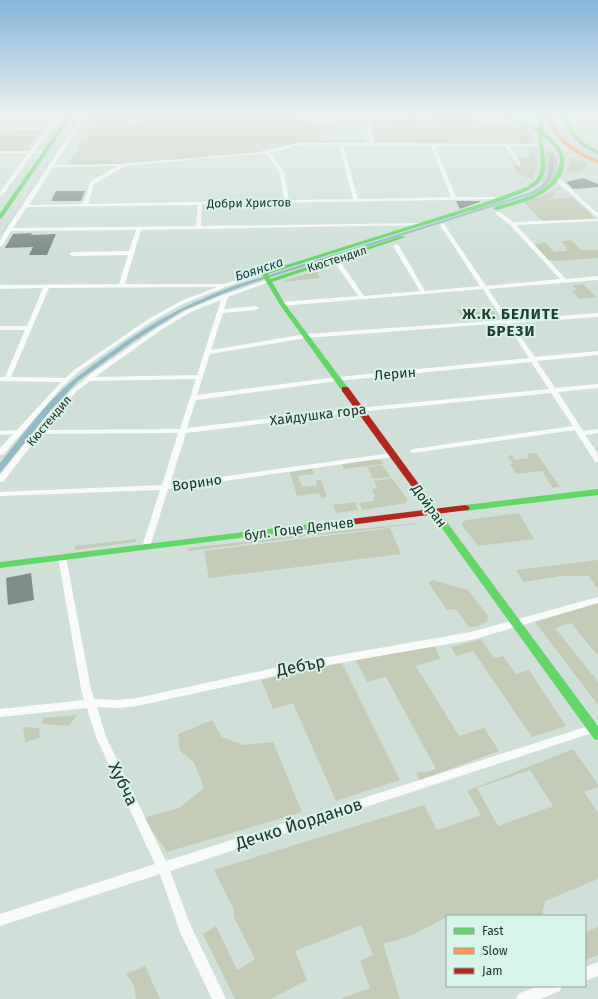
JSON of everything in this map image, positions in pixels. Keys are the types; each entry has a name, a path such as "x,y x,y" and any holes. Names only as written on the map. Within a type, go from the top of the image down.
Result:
{"street":[{"path":"0,195 26,160"},
{"path":"0,217 40,160"},
{"path":"0,245 55,160"},
{"path":"51,166 120,165 186,160"},
{"path":"273,160 282,172 287,202"},
{"path":"345,160 356,201"},
{"path":"439,160 454,199"},
{"path":"516,160 519,164"},
{"name":"Кюстендил","path":"0,480 62,404 88,379 133,346 174,319 197,307 266,277 396,228 422,224 526,190 540,179 543,160"},
{"path":"554,182 562,160"},
{"path":"85,205 92,184 120,167 120,165"},
{"path":"554,182 565,187 598,219"},
{"path":"554,182 565,187"},
{"name":"Кюстендил","path":"0,453 42,404 67,380 96,356 152,319 183,302 227,285 266,277 529,198 554,182"},
{"name":"Добри Христов","path":"25,206 503,198"},
{"name":"Добри Христов","path":"473,199 480,200 485,204"},
{"path":"198,227 200,203"},
{"path":"498,213 512,224 565,281"},
{"path":"512,224 598,219"},
{"path":"442,225 554,391 598,460"},
{"path":"9,230 198,227 396,228"},
{"path":"122,285 139,228"},
{"path":"396,246 423,292"},
{"path":"72,254 131,253"},
{"path":"339,264 362,297"},
{"name":"Дойран","path":"266,277 282,304 433,512 514,623 596,730"},
{"path":"282,304 598,278"},
{"path":"206,284 213,287 212,290"},
{"path":"0,287 206,284 227,285 241,289"},
{"path":"47,286 29,328 4,379 67,380"},
{"path":"146,547 225,296"},
{"path":"220,311 256,308"},
{"path":"207,353 306,336 598,315"},
{"path":"0,328 29,328"},
{"name":"Лерин","path":"193,398 337,379 598,354"},
{"path":"88,379 199,377"},
{"name":"Хайдушка гора","path":"38,432 182,431 359,410 598,386"},
{"path":"413,451 579,430 598,431"},
{"path":"0,433 18,432"},
{"name":"Ворино","path":"0,494 165,487 392,455"},
{"name":"бул. Гоце Делчев","path":"0,565 598,492"},
{"name":"Хубча","path":"62,557 86,689 102,741 163,868 184,927 219,999"},
{"name":"Дебър","path":"0,713 90,703 118,704 137,702 311,664 471,636 598,600"},
{"name":"Дечко Йорданов","path":"0,920 596,730"},
{"path":"586,974 598,969"},
{"path":"523,999 553,987"}],"green space":[{"path":"71,160 172,160 109,165 67,165"},
{"path":"518,160 537,160 536,171 532,179 519,175 513,165 521,165"},
{"path":"546,160 550,160 549,175 544,183 541,183 546,174"},
{"path":"550,160 558,160 556,175 549,184"},
{"path":"569,160 576,160 588,164 581,172 567,173"},
{"path":"559,187 565,190 557,189 550,198 556,199 572,197 595,218 542,221 524,202 547,194"},
{"path":"571,240 581,250 598,250 598,258 555,261 548,260 534,244 546,243 554,252 567,251 567,248 561,241"},
{"path":"317,271 320,278 284,282 285,280"},
{"path":"583,284 596,297 579,299 572,291 577,290 572,285"},
{"path":"465,309 469,315 475,315 474,312 493,311 498,318 473,321 470,316 463,317 457,310"},
{"path":"536,453 560,487 553,488 542,471 516,474 510,464 513,463 508,456 512,455 515,460 529,458 527,454"},
{"path":"375,459 382,461 383,464 344,469 342,464"},
{"path":"382,465 391,477 373,479 367,467"},
{"path":"312,469 314,474 298,476 302,487 317,485 316,480 321,480 327,497 321,498 319,493 297,496 290,472"},
{"path":"392,478 407,499 406,503 362,510 359,503 374,501 373,497 375,496 372,489 377,488 374,481"},
{"path":"355,502 358,510 336,513 333,505"},
{"path":"519,513 534,539 478,546 461,524 466,520"},
{"path":"416,523 312,536 311,534"},
{"path":"390,528 401,554 209,578 204,551"},
{"path":"309,534 309,536 189,551 188,548"},
{"path":"136,539 136,542 75,550 75,546"},
{"path":"598,560 598,590 589,576 561,576 524,582 516,570"},
{"path":"433,580 468,590 488,616 487,622 478,626 469,627 456,609 447,610 428,582"},
{"path":"598,603 598,656 571,623 555,628 598,682 598,705 535,622"},
{"path":"481,639 494,658 503,656 516,674 529,670 566,726 532,737 473,651 456,656 451,647"},
{"path":"434,644 440,659 416,666 459,736 484,728 499,751 420,780 416,773 422,771 423,773 436,769 386,677 367,682 355,659"},
{"path":"342,663 400,780 336,801 293,703 273,709 261,680"},
{"path":"77,715 69,726 42,724 43,718"},
{"path":"212,720 222,737 243,745 273,742 302,812 167,852 143,818 179,808 204,788 194,762 180,751 178,734"},
{"path":"23,727 39,728 40,738 25,742"},
{"path":"573,749 598,784 598,787 584,792 598,813 598,879 545,901 542,915 451,914 446,915 446,917 409,936 392,942 383,943 400,999 341,999 370,988 360,961 373,955 361,925 295,951 307,980 271,999 235,999 203,934 216,926 237,970 255,959 234,917 234,910 214,870 424,805 437,830 481,815 467,791","holes":["530,770 553,806 498,826 477,788"]},
{"path":"598,927 598,955 586,960 586,932"},
{"path":"145,966 160,999 136,999 134,985 126,974"}],"water":[{"path":"550,160 554,160 549,183 533,194 255,282 182,311 137,339 78,381 51,410 0,473 0,463 36,418 59,393 91,366 170,314 201,299 234,286 529,193 541,186 547,179"}],"building":[{"path":"583,178 598,184 598,187 573,189 566,182"},
{"path":"56,191 85,191 81,201 51,201"},
{"path":"456,201 480,201 480,202 460,209"},
{"path":"32,233 31,235 56,234 47,255 29,255 33,247 5,248 13,234"},
{"path":"31,573 34,600 8,605 6,578"}],"tram line":[{"path":"0,236 50,160"}],"traffic: fast":[{"path":"0,217 40,160"},
{"path":"345,389 282,304 264,273 485,204 529,188 538,181 542,172 543,160"},
{"path":"496,208 516,203 545,190 553,183 558,175 562,165 562,160"},
{"path":"269,281 403,237"},
{"path":"415,485 598,735"},
{"path":"465,508 598,492"},
{"path":"0,565 326,525"}],"traffic: slow":[{"path":"593,160 598,162"}],"traffic: jam":[{"path":"345,389 415,485"},
{"path":"326,525 465,508"}],"district":[{"name":"Ж.К. БЕЛИТЕ БРЕЗИ","path":"511,322"}],"water label":[{"name":"Боянска","path":"259,269"}]}
